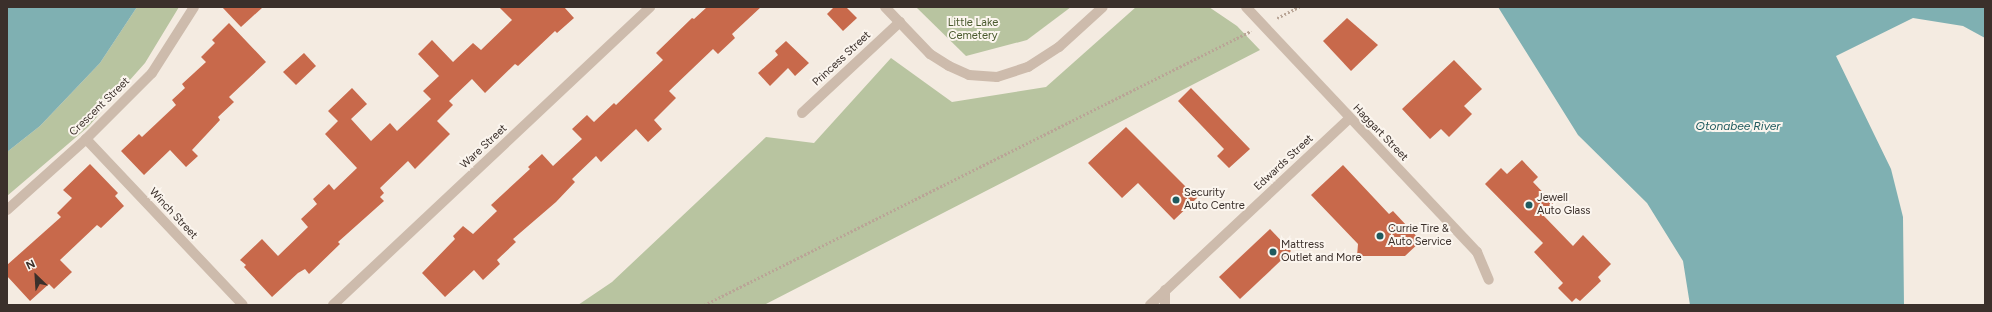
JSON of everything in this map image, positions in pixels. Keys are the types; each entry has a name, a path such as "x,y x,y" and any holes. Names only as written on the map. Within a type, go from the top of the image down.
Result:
{"street":[{"name":"Crescent Street","path":"7,210 86,139 152,74 194,7"},
{"name":"Ware Street","path":"333,305 650,7"},
{"path":"885,7 930,54 949,66 969,75 997,77 1028,67 1060,47 1103,7"},
{"name":"Haggart Street","path":"1246,7 1349,119 1477,252 1489,280"},
{"name":"Princess Street","path":"802,112 900,22"},
{"name":"Edwards Street","path":"1150,305 1349,119"},
{"name":"Winch Street","path":"86,139 243,305"},
{"path":"1165,290 1165,305"}],"path":[{"path":"704,305 1299,7"}],"green space":[{"path":"137,7 179,7 145,63 88,127 7,196 7,152 40,126 100,63"},
{"name":"Little Lake Cemetery","path":"916,7 1071,7 1027,40 966,56"},
{"path":"1136,7 1209,7 1237,26 1260,50 764,305 578,305 612,282 766,137 814,143 891,58 952,102 1046,87"}],"water":[{"path":"7,7 137,7 100,63 40,126 7,152"},
{"name":"Otonabee River","path":"1498,7 1985,7 1985,38 1963,26 1913,18 1836,56 1891,169 1903,217 1904,305 1690,305 1683,261 1647,203 1578,135"}],"building":[{"path":"222,7 263,7 241,27"},
{"path":"499,7 564,7 574,18 557,33 555,31 518,66 515,64 485,93 472,79 449,101 453,105 437,121 450,134 415,169 408,161 380,188 384,193 380,197 384,201 338,242 340,244 309,274 305,269 298,273 272,297 244,267 246,265 240,260 262,239 278,256 308,227 301,219 317,204 313,199 329,184 334,190 357,168 325,134 338,121 328,111 352,88 367,104 351,119 371,141 390,123 397,131 431,99 423,91 439,76 418,54 432,40 453,62 473,43 481,50 512,20"},
{"path":"707,7 761,7 732,34 735,38 718,54 713,49 669,91 676,98 654,120 662,129 648,142 636,129 601,162 596,156 572,179 575,182 556,202 513,239 516,242 497,260 500,264 483,280 474,270 445,297 422,273 455,239 453,236 463,226 473,234 497,211 491,205 530,169 528,167 542,154 553,166 582,139 572,129 587,115 594,122 614,103 616,105 663,60 656,53 692,18 694,19"},
{"path":"834,7 846,7 857,18 843,31 827,14"},
{"path":"1347,18 1378,45 1351,71 1323,41"},
{"path":"229,23 266,62 229,97 234,102 218,117 220,120 192,150 198,156 186,167 170,150 144,175 121,151 139,134 142,137 176,105 172,100 185,88 182,84 206,62 201,57 215,43 212,40"},
{"path":"786,41 809,63 795,76 788,68 770,86 758,73 778,55 775,51"},
{"path":"304,53 316,66 296,85 283,72"},
{"path":"1454,60 1482,89 1464,106 1472,114 1449,137 1441,129 1430,139 1402,109"},
{"path":"1191,88 1250,149 1229,168 1217,156 1224,149 1178,101"},
{"path":"1126,127 1197,198 1174,220 1138,183 1122,198 1088,163"},
{"path":"1522,160 1538,177 1533,182 1553,203 1542,214 1573,246 1583,235 1611,264 1598,277 1601,281 1580,301 1576,298 1572,302 1558,288 1563,283 1534,252 1543,243 1485,184 1501,168 1507,174"},
{"path":"90,164 118,193 115,196 124,206 101,228 97,225 60,260 72,272 54,289 49,284 30,301 7,276 7,265 61,217 57,213 72,198 63,190"},
{"path":"1343,165 1389,214 1393,211 1421,241 1405,256 1357,256 1358,244 1311,195"},
{"path":"1270,229 1291,251 1240,299 1219,277"}],"place":[{"name":"Security Auto Centre","path":"1176,200"},
{"name":"Jewell Auto Glass","path":"1529,205"},
{"name":"Currie Tire & Auto Service","path":"1380,236"},
{"name":"Mattress Outlet and More","path":"1273,252"}]}
